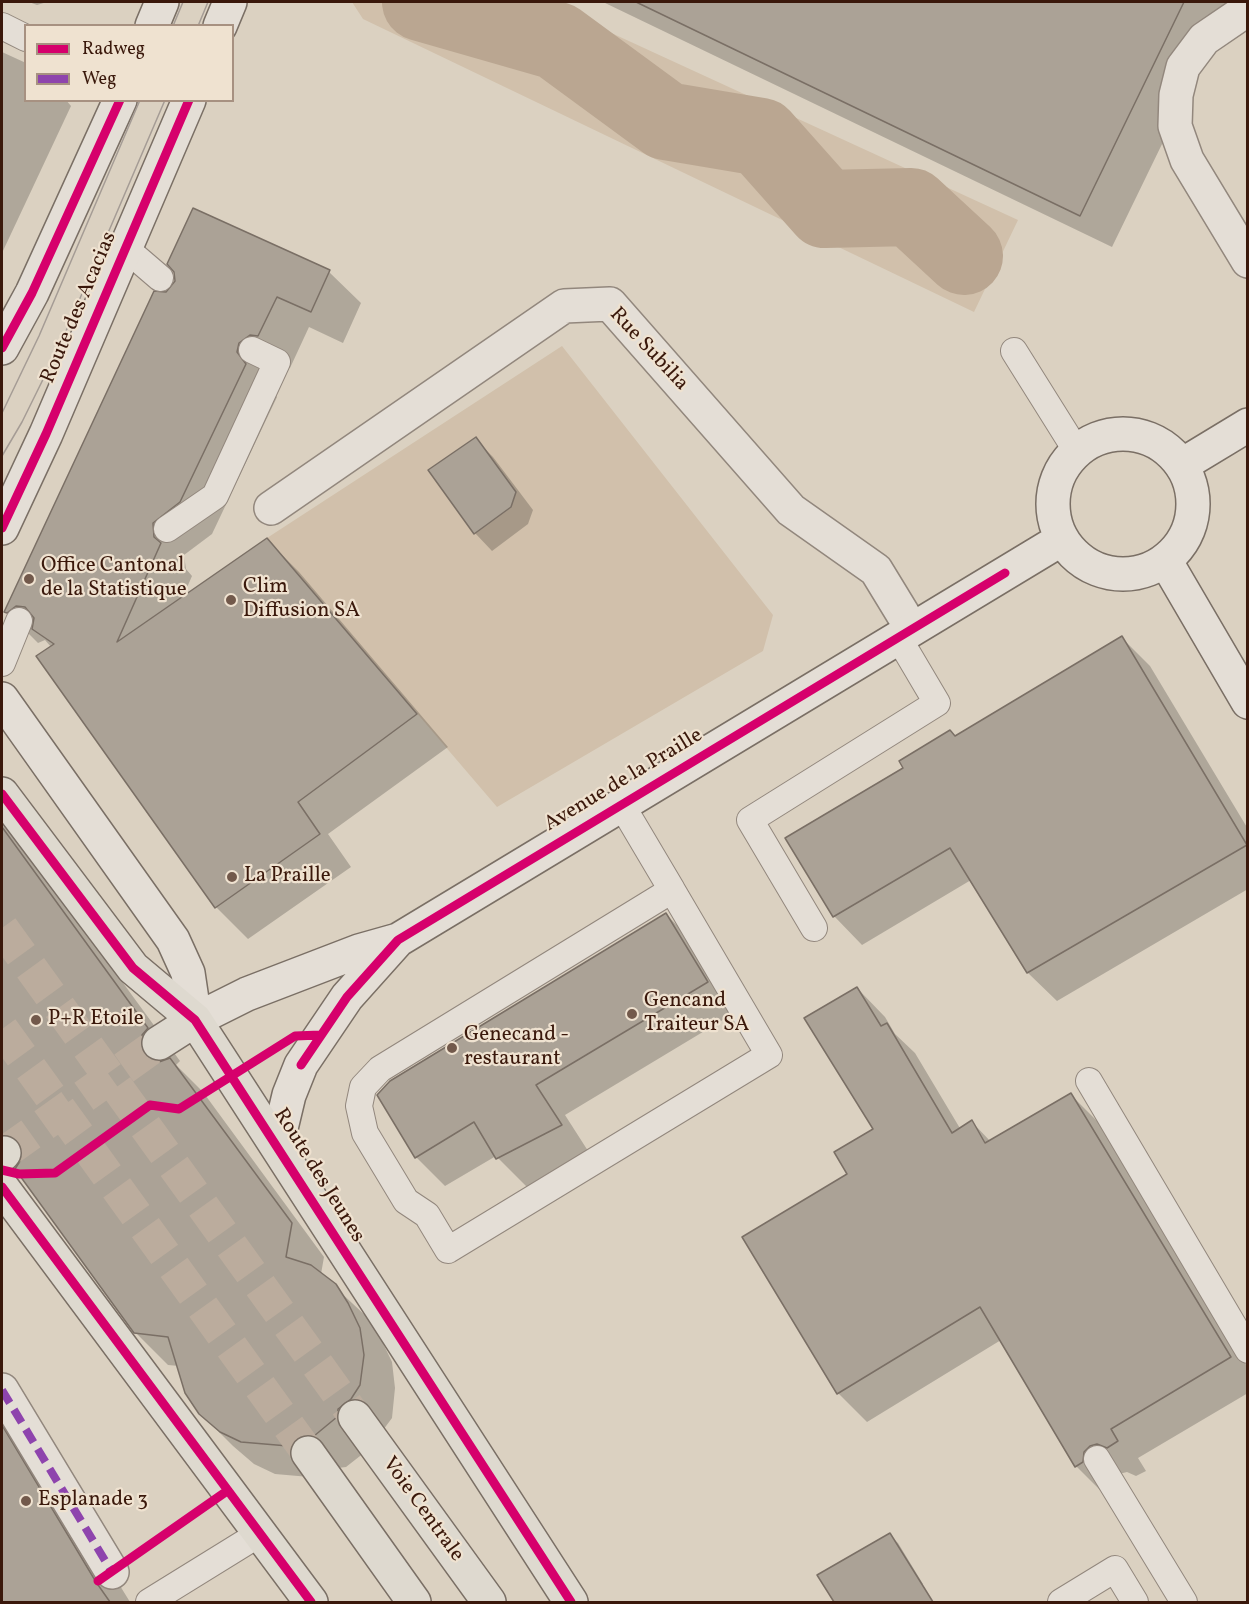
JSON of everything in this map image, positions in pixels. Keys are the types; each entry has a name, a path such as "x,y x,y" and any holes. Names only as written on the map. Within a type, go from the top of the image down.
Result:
{"main road":[{"name":"Route des Jeunes","path":"2,794 133,968 195,1020 571,1602"},
{"path":"159,1043 195,1020"},
{"path":"2,1186 311,1602"},
{"name":"Voie Centrale","path":"355,1417 489,1602"},
{"path":"308,1453 414,1602"}],"street":[{"path":"153,24 162,2"},
{"path":"221,24 230,2"},
{"path":"1248,9 1204,39 1183,67 1176,95 1175,126 1187,160 1248,261"},
{"path":"2,348 32,293 119,102"},
{"name":"Route des Acacias","path":"2,528 46,434 188,102"},
{"name":"Rue Subilia","path":"271,508 564,306 610,304 791,510 876,570 905,633"},
{"path":"1182,465 1248,425"},
{"path":"1117,434 1138,435 1156,442 1182,465 1191,486 1193,505 1190,525 1182,541 1165,560 1145,570 1113,573 1085,562 1073,553 1062,539 1054,514 1053,499 1064,467 1076,450 1098,439 1117,434"},
{"name":"Avenue de la Praille","path":"195,1020 247,994 359,951 398,940 1062,539"},
{"path":"1165,560 1248,702"},
{"path":"2,699 173,940 189,973 195,1020"},
{"name":"Avenue de la Praille","path":"277,1145 289,1095 301,1065 347,997 398,940"},
{"path":"2,1390 112,1572"}],"lane":[{"path":"2,26 24,37"},
{"path":"125,248 160,278"},
{"path":"167,529 215,496 277,362 252,350"},
{"path":"1014,351 1076,450"},
{"path":"2,663 19,621"},
{"path":"814,928 750,820 938,703 905,633"},
{"path":"621,804 672,890 769,1055 448,1250 427,1215 406,1200 365,1133 358,1106 363,1087 380,1069 672,890"},
{"path":"1089,1081 1248,1350"},
{"path":"1097,1459 1184,1602"},
{"path":"149,1602 259,1534"},
{"path":"1061,1602 1115,1569 1135,1602"}],"path":[{"path":"184,1520 227,1491"}],"shaded area":[{"path":"352,2 544,2 1018,220 974,312 363,19"},
{"path":"562,346 773,615 763,651 497,807 267,538"}],"building":[{"path":"636,2 1184,2 1080,216"},
{"path":"193,208 330,270 311,312 277,297 258,336 250,335 239,343 237,352 246,364 180,502 153,523 154,537 161,543 117,642 267,538 417,714 298,802 320,834 215,908 36,656 54,644 32,629 34,618 25,607 16,606 7,613 4,612 154,291 166,292 175,281 174,272 167,264"},
{"path":"476,437 516,492 511,507 474,534 428,470"},
{"path":"1122,636 1247,845 1027,973 950,848 833,917 785,838 903,768 899,761 950,730 955,736"},
{"path":"2,827 148,1028 142,1035 140,1043 144,1054 151,1060 159,1062 170,1058 292,1223 286,1257 311,1265 336,1284 348,1303 360,1328 364,1355 360,1385 351,1399 338,1409 337,1417 314,1436 298,1437 288,1446 241,1442 220,1432 199,1414 185,1393 168,1337 134,1333 15,1169 22,1158 22,1148 17,1139 2,1135"},
{"path":"666,913 708,982 536,1085 562,1125 496,1159 474,1122 415,1158 377,1095 390,1081"},
{"path":"857,987 881,1026 887,1023 952,1133 972,1120 985,1143 1071,1093 1231,1357 1111,1429 1118,1441 1107,1448 1097,1444 1090,1446 1084,1452 1083,1462 1075,1467 980,1307 837,1394 742,1237 847,1174 834,1152 873,1129 804,1018"},
{"name":"Esplanade 3","path":"2,1425 96,1582 110,1602 2,1602"},
{"path":"890,1533 933,1602 834,1602 817,1575"}],"waterway":[{"path":"421,2 557,41 666,121 761,137 825,209 911,207 964,256"}],"tunnel":[{"path":"2,928 355,1417"},
{"path":"2,1029 308,1453"},
{"path":"4,1153 159,1043"}],"tram line":[{"path":"174,24 183,2"},
{"path":"199,24 208,2"},
{"path":"2,413 39,336 139,102"},
{"path":"2,456 22,422 60,345 164,102"}],"marked path":[{"path":"2,1390 112,1572"}],"cycle path":[{"path":"2,348 32,293 119,102"},
{"path":"2,528 46,434 188,102"},
{"path":"301,1065 347,997 398,940 1005,573"},
{"path":"2,794 133,968 195,1020 571,1602"},
{"path":"2,1170 19,1174 55,1173 150,1105 179,1109 295,1036 320,1035"},
{"path":"2,1187 311,1602"},
{"path":"98,1581 227,1491"}],"place":[{"name":"Office Cantonal de la Statistique","path":"29,579"},
{"name":"Clim Diffusion SA","path":"231,600"},
{"name":"La Praille","path":"232,877"},
{"name":"Gencand Traiteur SA","path":"632,1014"},
{"name":"P+R Etoile","path":"36,1020"},
{"name":"Genecand - restaurant","path":"452,1048"},
{"name":"Esplanade 3","path":"26,1501"}]}
